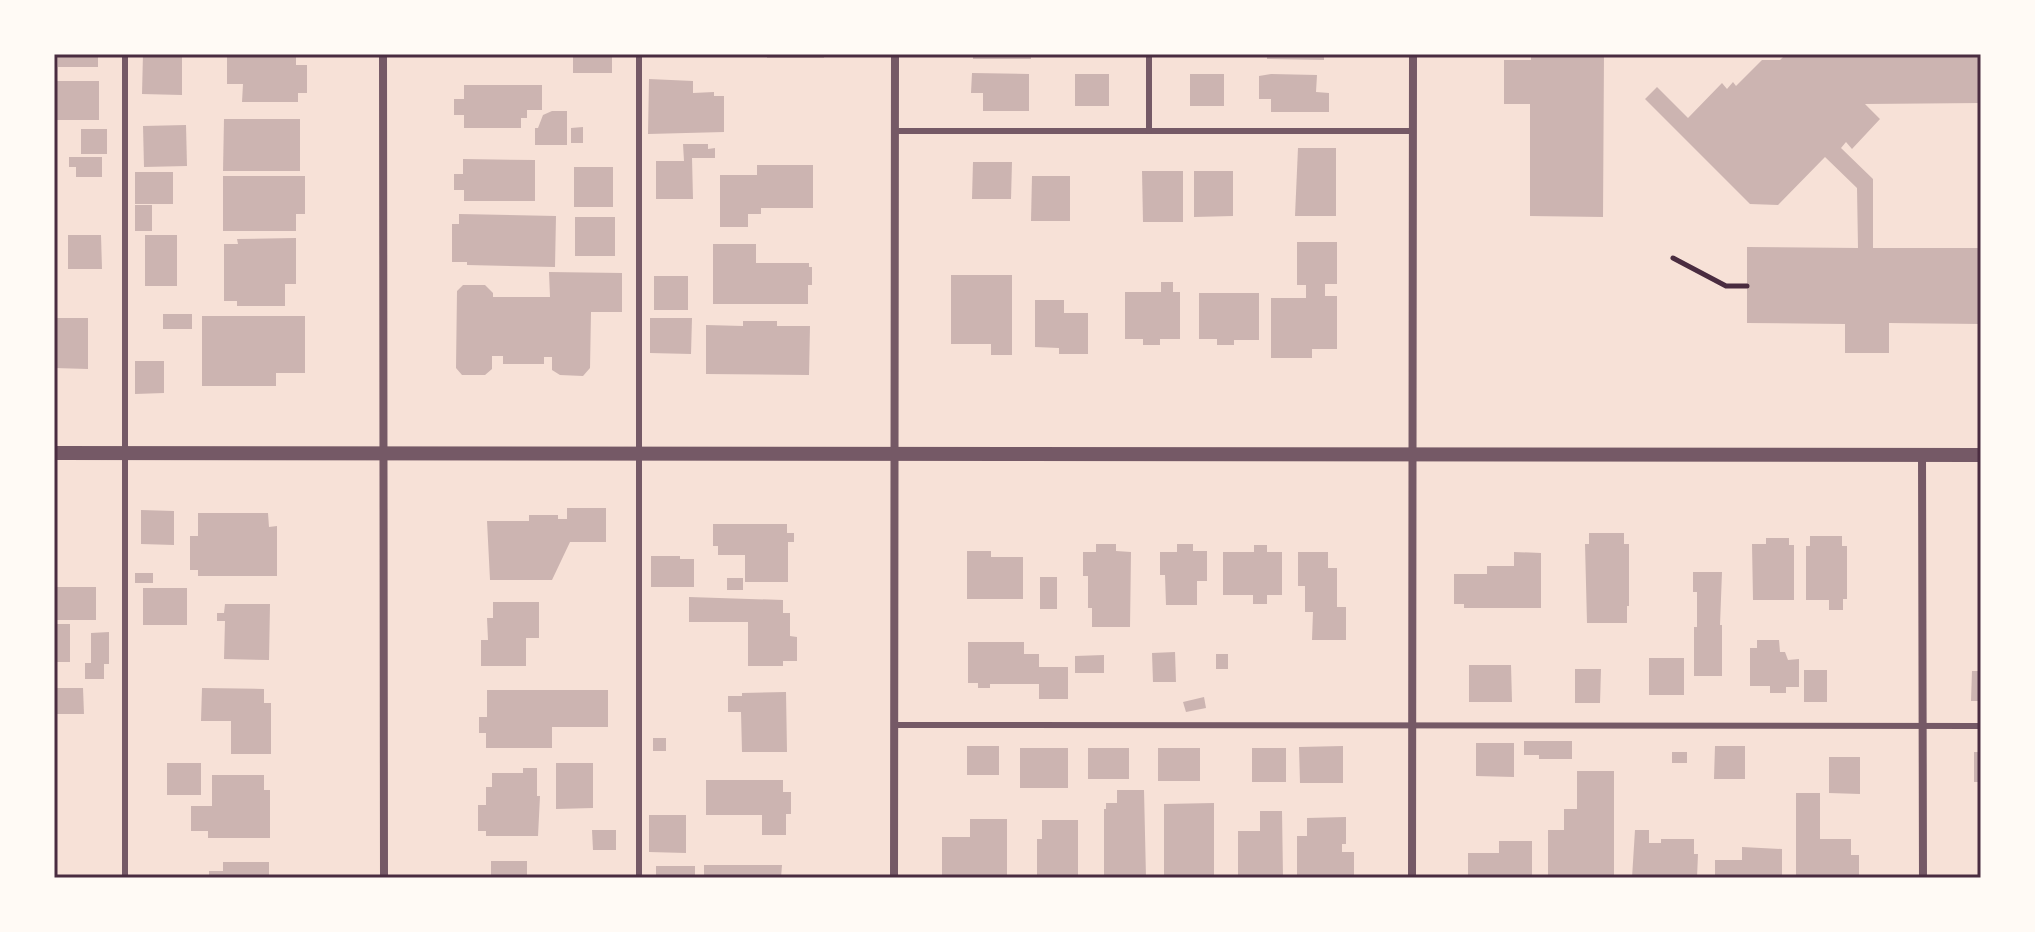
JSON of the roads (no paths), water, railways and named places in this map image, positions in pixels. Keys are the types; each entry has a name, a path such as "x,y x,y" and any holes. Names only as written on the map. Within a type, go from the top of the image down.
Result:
{"street":[{"path":"383,54 384,878"},
{"path":"894,878 895,54"},
{"path":"1412,878 1413,54"},
{"path":"54,453 1981,455"},
{"path":"1922,455 1923,878"}],"lane":[{"path":"125,54 125,878"},
{"path":"639,54 639,878"},
{"path":"1149,54 1149,131"},
{"path":"895,131 1413,131"},
{"path":"894,725 1981,726"}]}
